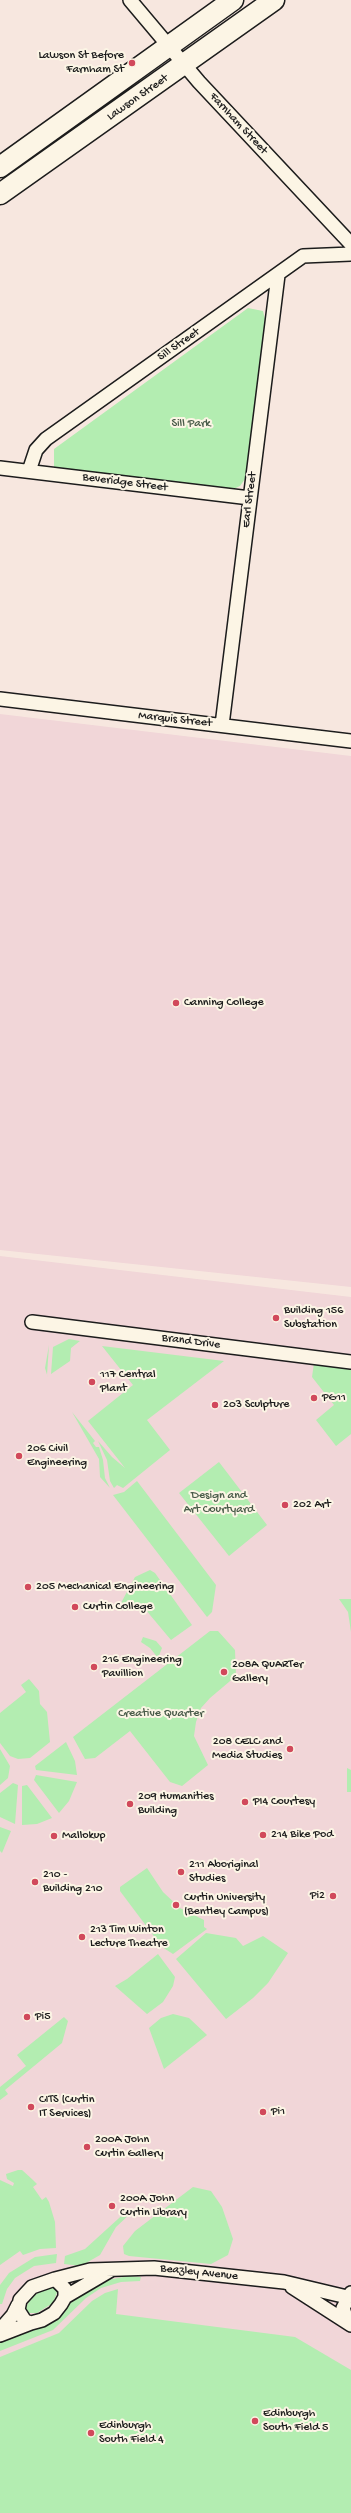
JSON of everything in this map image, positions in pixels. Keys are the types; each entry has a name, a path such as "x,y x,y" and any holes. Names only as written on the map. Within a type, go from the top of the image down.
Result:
{"main road":[{"name":"Lawson Street","path":"0,167 233,0"},
{"name":"Lawson Street","path":"0,194 185,65 274,0"}],"street":[{"name":"Farnham Street","path":"130,0 185,65 351,244"},
{"name":"Sill Street","path":"30,471 36,450 46,439 303,256 351,254"},
{"name":"Earl Street","path":"222,725 278,275"},
{"name":"Beveridge Street","path":"0,468 250,498"},
{"name":"Marquis Street","path":"0,699 351,741"},
{"name":"Brand Drive","path":"32,1322 351,1362"},
{"name":"Beazley Avenue","path":"0,2330 13,2315 18,2305 32,2286 90,2270 115,2268 187,2271 284,2282 349,2295"},
{"path":"0,2334 54,2313 65,2297 115,2268"},
{"path":"55,2279 65,2289 65,2297"},
{"name":"Beazley Avenue","path":"284,2282 351,2325"},
{"path":"349,2295 344,2314 351,2325"},
{"path":"18,2305 21,2316 31,2323"}],"shaded area":[{"name":"Canning College","path":"0,714 351,756 351,1287 0,1250"},
{"name":"Curtin University (Bentley Campus)","path":"0,1256 351,1297 351,2513 0,2513"}],"green space":[{"name":"Sill Park","path":"248,308 263,311 265,319 247,476 240,486 229,491 59,469 54,467 54,449"},
{"path":"69,1339 80,1341 71,1348 70,1361 51,1374 53,1347"},
{"path":"49,1345 47,1375 45,1368"},
{"path":"102,1346 224,1361 147,1420 170,1450 123,1488 117,1485 114,1488 110,1481 107,1460 98,1441 112,1457 125,1468 88,1421 133,1385"},
{"path":"314,1363 351,1367 351,1434 336,1446 316,1420 334,1405 312,1377"},
{"path":"72,1412 95,1441 93,1443 96,1447 99,1447 103,1460 105,1478 110,1488 100,1477 99,1459"},
{"name":"Design and Art Courtyard","path":"219,1462 267,1525 229,1556 179,1493"},
{"path":"137,1481 216,1585 212,1612 207,1617 113,1495 124,1492"},
{"path":"150,1570 155,1573 192,1625 171,1640 140,1603 125,1611 122,1609 121,1603 135,1577"},
{"path":"339,1599 351,1599 351,1632 348,1612"},
{"name":"Creative Quarter","path":"210,1631 218,1631 235,1650 236,1676 210,1698 201,1708 196,1722 194,1736 208,1765 182,1786 170,1782 130,1731 95,1758 85,1759 73,1737"},
{"path":"143,1637 156,1641 162,1648 158,1658 150,1648 141,1642"},
{"path":"29,1679 39,1691 40,1704 47,1712 50,1742 30,1758 18,1759 10,1756 0,1743 0,1713 26,1692 21,1685"},
{"path":"66,1742 75,1761 77,1775 36,1770 35,1766"},
{"path":"0,1749 10,1766 8,1778 0,1785"},
{"path":"347,1768 351,1770 351,1792 347,1792"},
{"path":"36,1775 77,1782 69,1801 59,1813 34,1780"},
{"path":"13,1783 18,1785 15,1824 0,1817 0,1793"},
{"path":"27,1785 52,1818 37,1824 22,1825 22,1786"},
{"path":"0,1827 11,1831 2,1853 0,1851"},
{"path":"147,1868 163,1892 180,1908 204,1920 204,1927 207,1929 173,1954 162,1947 120,1891 120,1887"},
{"path":"206,1933 236,1938 243,1946 263,1936 288,1953 268,1983 253,1998 226,2019 176,1959"},
{"path":"158,1954 175,1977 173,1986 163,2002 147,2014 115,1986 127,1979"},
{"path":"173,2014 189,2018 207,2035 164,2069 149,2028 161,2018"},
{"path":"64,2017 68,2021 62,2043 5,2090 8,2094 0,2100 0,2087 26,2066 17,2055"},
{"path":"22,2170 37,2184 33,2187 42,2200 46,2197 49,2202 55,2222 56,2248 40,2249 23,2255 20,2251 0,2265 0,2180 13,2186 14,2183 7,2179 6,2174"},
{"path":"193,2187 211,2191 222,2207 233,2239 228,2255 211,2264 129,2256 124,2254 123,2246 135,2231"},
{"path":"129,2209 131,2213 116,2227 100,2255 81,2266 64,2264 65,2256 85,2249"},
{"path":"57,2254 56,2263 34,2266 15,2278 7,2289 2,2304 0,2304 0,2285 9,2273 35,2257"},
{"path":"129,2276 141,2277 140,2281 121,2282 101,2288 86,2298 53,2330 0,2351 0,2343 29,2330 68,2302 107,2280"},
{"path":"52,2286 58,2290 53,2303 37,2313 27,2313 25,2310 30,2299 43,2289"},
{"path":"118,2289 116,2314 295,2337 351,2370 351,2513 0,2513 0,2357 59,2333 92,2301 105,2293"}],"place":[{"name":"Lawson St Before Farnham St","path":"132,63"},
{"name":"Canning College","path":"176,1003"},
{"name":"Building 156 Substation","path":"276,1318"},
{"name":"117 Central Plant","path":"92,1382"},
{"name":"PG11","path":"314,1398"},
{"name":"203 Sculpture","path":"215,1405"},
{"name":"206 Civil Engineering","path":"19,1456"},
{"name":"202 Art","path":"285,1505"},
{"name":"205 Mechanical Engineering","path":"28,1587"},
{"name":"Curtin College","path":"75,1607"},
{"name":"216 Engineering Pavillion","path":"94,1667"},
{"name":"208A QuARTer Gallery","path":"224,1672"},
{"name":"208 CELC and Media Studies","path":"290,1749"},
{"name":"PI4 Courtesy","path":"245,1802"},
{"name":"209 Humanities Building","path":"130,1804"},
{"name":"214 Bike Pod","path":"263,1835"},
{"name":"Mallokup","path":"54,1836"},
{"name":"211 Aboriginal Studies","path":"181,1872"},
{"name":"210 - Building 210","path":"35,1882"},
{"name":"Pi2","path":"333,1896"},
{"name":"Curtin University (Bentley Campus)","path":"176,1905"},
{"name":"213 Tim Winton Lecture Theatre","path":"82,1937"},
{"name":"Pi5","path":"27,2017"},
{"name":"CITS (Curtin IT Services)","path":"31,2107"},
{"name":"Pi1","path":"263,2112"},
{"name":"200A John Curtin Gallery","path":"87,2147"},
{"name":"200A John Curtin Library","path":"112,2206"},
{"name":"Edinburgh South Field 5","path":"255,2421"},
{"name":"Edinburgh South Field 4","path":"91,2433"}]}
